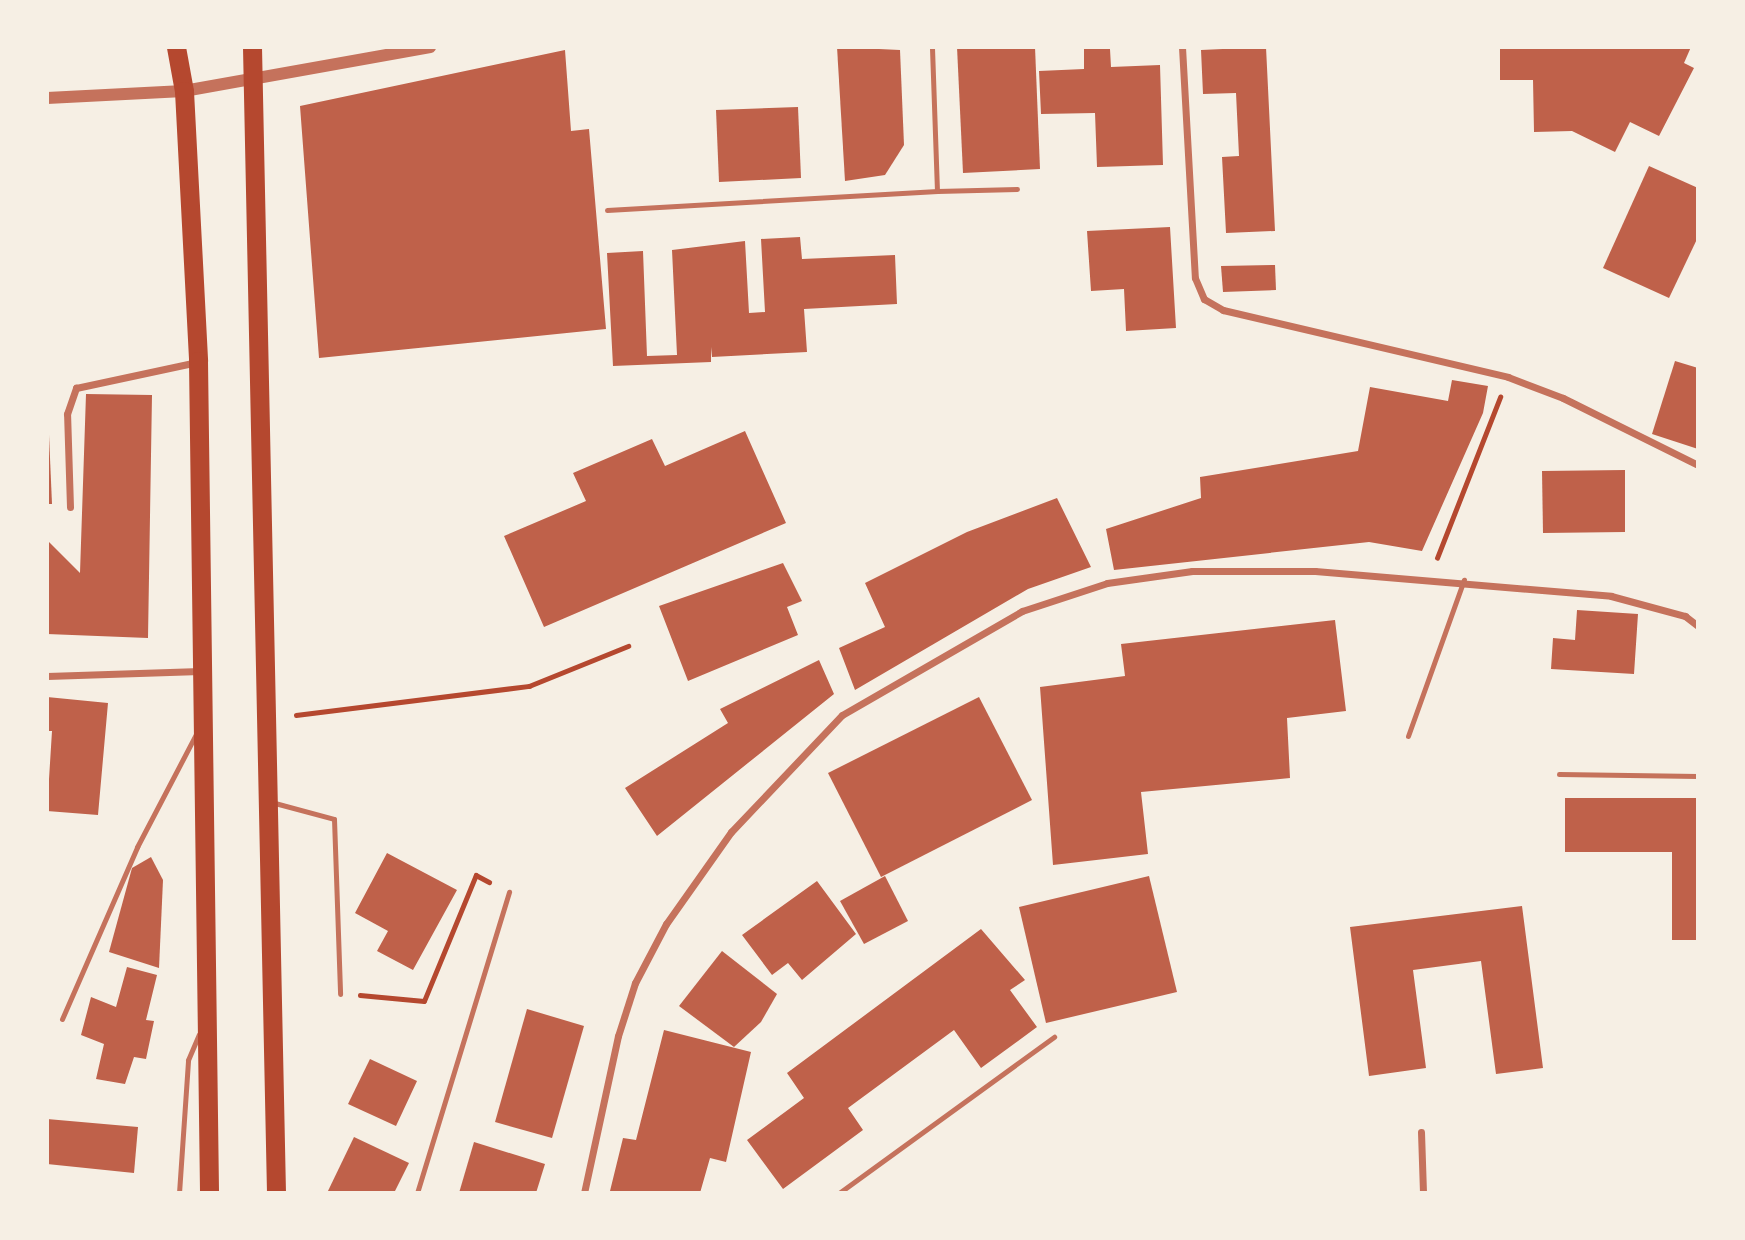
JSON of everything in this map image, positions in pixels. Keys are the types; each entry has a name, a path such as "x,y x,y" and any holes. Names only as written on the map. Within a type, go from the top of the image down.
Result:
{"highway":[{"path":"176,47 184,91 198,361 201,671 205,718 209,1193"},
{"path":"252,47 276,1193"}],"street":[{"path":"47,98 184,91 430,47"},
{"path":"1182,47 1195,278 1204,299 1223,310 1508,377 1698,465"},
{"path":"70,507 67,414 76,388 198,361"},
{"path":"584,1193 618,1036 635,983 654,948 731,832 842,715 1022,611 1107,583 1192,571 1315,571 1428,582 1464,580 1611,596 1685,616 1698,626"},
{"path":"47,676 201,671"},
{"path":"1421,1132 1423,1193"}],"lane":[{"path":"932,47 937,191"},
{"path":"607,210 1017,189"},
{"path":"1408,736 1464,580"},
{"path":"62,1019 136,847 205,718"},
{"path":"1559,774 1698,776"},
{"path":"268,801 334,819 340,994"},
{"path":"416,1193 509,892"},
{"path":"179,1193 188,1060 207,1015"},
{"path":"839,1193 1054,1037"}],"path":[{"path":"1428,582 1508,377"},
{"path":"264,718 529,686 628,646"},
{"path":"340,994 424,1001 476,875 509,892"}],"building":[{"path":"837,47 900,50 904,145 885,175 845,181"},
{"path":"957,47 1035,47 1040,169 963,173"},
{"path":"1266,47 1275,231 1226,233 1222,157 1239,156 1236,93 1203,94 1201,50"},
{"path":"1500,47 1691,47 1684,63 1694,68 1659,136 1630,122 1615,152 1572,131 1534,132 1533,80 1500,80"},
{"path":"1084,49 1110,49 1111,67 1160,65 1163,165 1097,167 1095,113 1041,114 1039,71 1084,69"},
{"path":"565,50 571,131 589,129 606,329 319,358 300,106"},
{"path":"798,107 801,178 719,182 716,110"},
{"path":"1649,166 1698,188 1698,237 1669,298 1603,268"},
{"path":"1170,227 1176,328 1126,331 1124,289 1091,291 1087,231"},
{"path":"800,237 802,259 895,255 897,304 804,309 807,352 712,357 711,347 711,362 613,366 607,253 643,251 647,356 677,355 672,250 745,241 749,313 765,312 761,239"},
{"path":"1275,265 1276,290 1223,292 1221,266"},
{"path":"1675,361 1698,368 1698,449 1652,434"},
{"path":"1452,380 1488,386 1483,413 1422,551 1369,542 1114,570 1106,529 1201,498 1200,477 1358,451 1370,387 1448,401"},
{"path":"86,394 152,395 148,638 47,634 47,540 80,573"},
{"path":"745,431 786,523 544,627 504,536 586,501 573,473 652,439 665,466"},
{"path":"49,435 52,504 47,504"},
{"path":"1625,470 1625,532 1543,533 1542,471"},
{"path":"1057,498 1091,567 1028,589 855,690 839,648 885,627 865,583 967,532"},
{"path":"783,563 802,601 787,607 798,635 688,681 659,606"},
{"path":"1577,610 1638,614 1634,674 1551,669 1553,638 1575,640"},
{"path":"1335,620 1346,711 1287,718 1290,778 1141,792 1148,854 1053,865 1040,687 1125,676 1121,644"},
{"path":"819,660 834,694 657,836 625,788 728,723 720,709"},
{"path":"47,697 108,703 98,815 47,811 52,731 47,731"},
{"path":"979,697 1032,800 881,877 828,773"},
{"path":"1565,798 1698,798 1698,940 1672,940 1672,852 1565,852"},
{"path":"387,853 457,890 413,970 377,951 388,931 355,913"},
{"path":"151,857 163,880 159,968 109,952 132,868"},
{"path":"885,876 908,921 864,944 840,901"},
{"path":"1149,876 1177,992 1046,1023 1019,907"},
{"path":"817,881 856,934 802,980 788,963 772,975 742,935"},
{"path":"1522,906 1543,1068 1496,1074 1481,961 1413,970 1426,1068 1369,1076 1350,927"},
{"path":"981,929 1025,980 1010,990 1037,1027 981,1068 954,1030 848,1108 863,1130 783,1189 747,1140 804,1098 787,1073"},
{"path":"722,951 777,994 761,1022 734,1047 679,1006"},
{"path":"127,967 157,975 146,1020 154,1021 146,1059 134,1057 125,1084 96,1079 104,1044 81,1035 91,997 116,1007"},
{"path":"527,1009 584,1026 552,1138 495,1122"},
{"path":"664,1030 751,1052 726,1162 710,1158 700,1193 614,1193 610,1191 623,1138 636,1140"},
{"path":"370,1059 417,1081 396,1126 348,1104"},
{"path":"47,1119 138,1127 134,1173 47,1164"},
{"path":"354,1137 409,1163 394,1193 327,1193"},
{"path":"474,1142 545,1164 536,1193 459,1193"}]}
